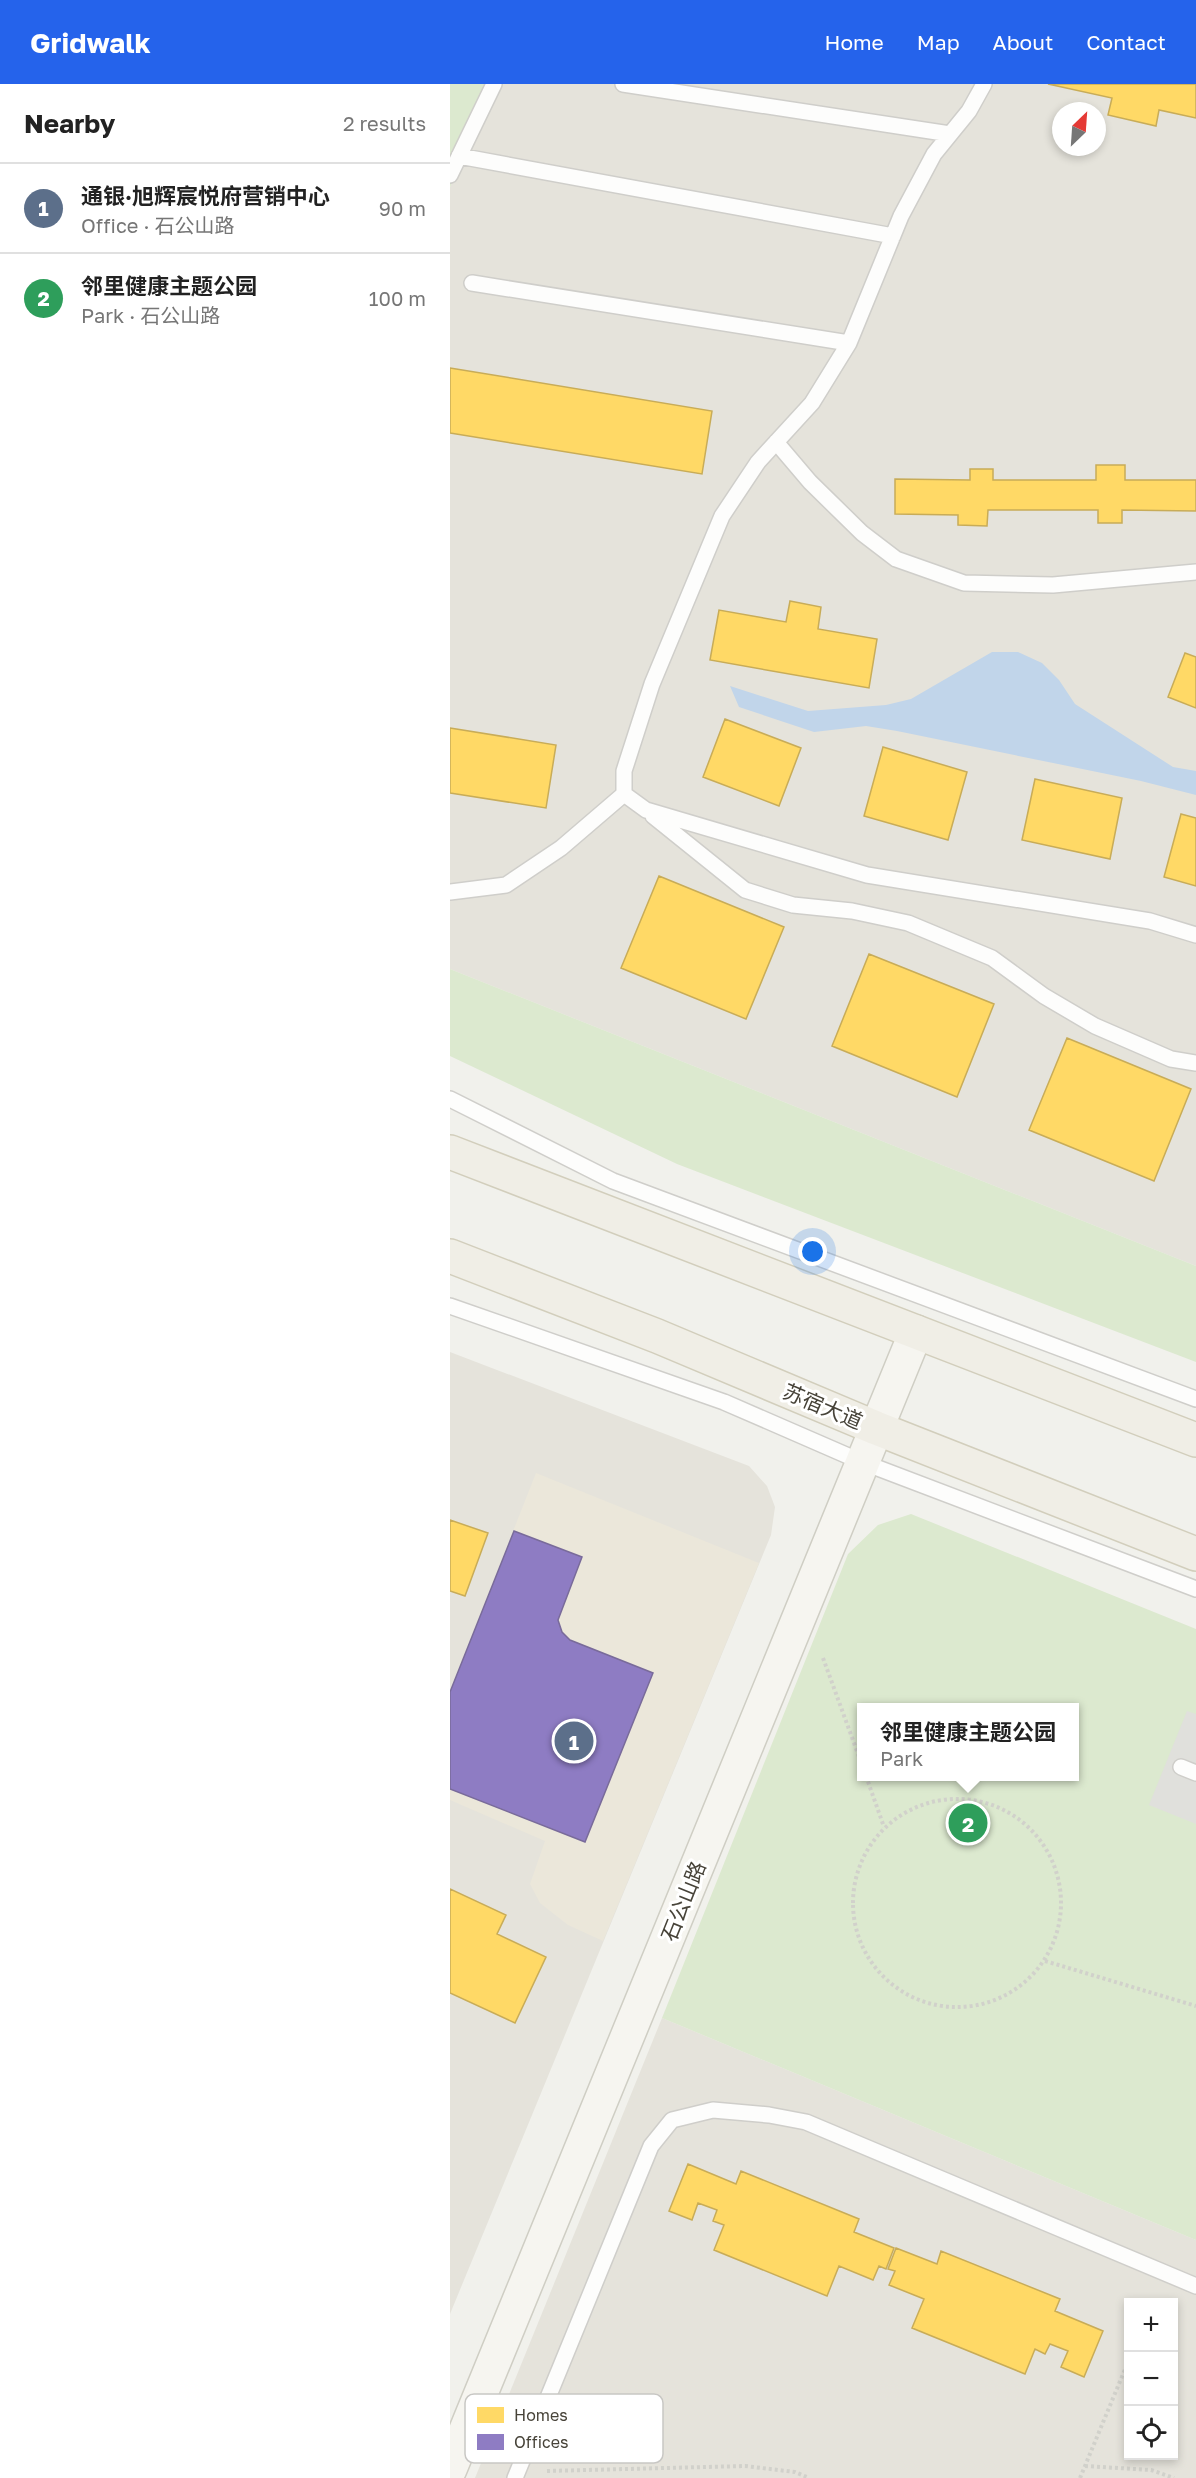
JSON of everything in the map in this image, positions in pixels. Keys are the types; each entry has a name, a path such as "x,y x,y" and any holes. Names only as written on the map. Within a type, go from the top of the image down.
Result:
{"main road":[{"path":"450,1152 1196,1440"},
{"name":"苏宿大道","path":"450,1256 657,1335 876,1428 1196,1554"}],"street":[{"name":"石公山路","path":"481,2394 916,1332"},
{"name":"石公山路","path":"450,2469 465,2432"}],"lane":[{"path":"450,175 494,84"},
{"path":"623,84 950,134"},
{"path":"450,892 506,885 561,848 624,794 624,771 652,684 722,516 758,462 812,403 849,343 893,236 934,154 969,111 984,84"},
{"path":"459,156 893,236"},
{"path":"472,283 849,343"},
{"path":"776,442 810,482 862,533 896,559 964,583 1053,585 1196,572"},
{"path":"624,794 745,890 793,905 852,911 908,924 992,958 1044,996 1095,1026 1172,1059 1196,1063"},
{"path":"646,810 867,875 1150,921 1196,936"},
{"path":"450,1099 613,1181 1196,1399"},
{"path":"450,1306 724,1402 862,1462 1196,1589"},
{"path":"1181,1767 1196,1773"},
{"path":"550,2394 651,2146 672,2120 713,2110 769,2115 806,2122 1196,2286"}],"path":[{"path":"804,1604 857,1754"},
{"path":"868,1781 884,1827"},
{"path":"949,1798 983,1801 1013,1814 1038,1836 1056,1865 1062,1898 1059,1931 1045,1961 1023,1986 993,2002 960,2008 927,2003 894,1987 869,1961 855,1927 852,1891 862,1856 884,1827 914,1806 949,1798"},
{"path":"1045,1961 1196,2006"},
{"path":"1080,2478 1124,2371"},
{"path":"517,2475 745,2466 795,2472 809,2478"},
{"path":"1084,2466 1151,2470 1174,2478"}],"shaded area":[{"path":"499,84 1196,84 1196,1266 450,969 450,187"},
{"path":"450,1352 749,1466 767,1486 775,1507 771,1535 450,2314"},
{"path":"536,1473 759,1563 603,1941 568,1925 540,1903 530,1884 545,1841 450,1800 450,1691"},
{"path":"1187,1711 1196,1714 1196,1824 1149,1805"},
{"path":"662,2018 1196,2240 1196,2478 475,2478 481,2463 663,2463 663,2394 509,2394"}],"green space":[{"path":"450,84 499,84 450,187"},
{"path":"450,969 1196,1266 1196,1362 677,1164 450,1056"},
{"path":"911,1514 1196,1629 1196,2240 662,2018 848,1554 878,1525"}],"water":[{"path":"992,652 1018,652 1042,663 1059,680 1075,704 1173,767 1196,771 1196,795 1141,781 897,731 866,726 814,732 739,707 730,686 808,711 886,705 911,699"}],"building: Homes":[{"path":"1048,84 1196,84 1196,118 1159,110 1156,126 1108,115 1112,98"},
{"path":"450,368 712,411 702,474 450,433"},
{"path":"1096,465 1125,465 1125,480 1196,480 1196,511 1122,510 1122,523 1098,523 1098,510 988,510 987,526 958,525 958,515 895,514 895,479 970,480 970,469 993,469 993,480 1096,480"},
{"path":"790,601 821,607 818,629 877,639 869,688 710,660 719,610 786,622"},
{"path":"1185,653 1196,657 1196,708 1168,697"},
{"path":"725,719 801,748 779,806 703,777"},
{"path":"450,728 556,745 546,808 450,793"},
{"path":"883,747 967,772 948,840 864,816"},
{"path":"1035,779 1122,798 1110,859 1022,840"},
{"path":"1181,814 1196,818 1196,886 1164,877"},
{"path":"659,876 784,927 746,1019 621,968"},
{"path":"869,954 994,1004 957,1097 832,1046"},
{"path":"1067,1038 1191,1089 1154,1181 1029,1130"},
{"path":"450,1520 488,1533 465,1596 450,1591"},
{"path":"450,1889 506,1915 497,1934 546,1957 515,2023 450,1993"},
{"path":"688,2164 736,2184 741,2171 859,2219 854,2232 894,2248 886,2269 879,2266 873,2280 839,2266 827,2296 714,2250 724,2225 713,2221 717,2210 698,2203 692,2220 669,2211"},
{"path":"896,2248 937,2264 941,2251 1060,2299 1055,2311 1103,2331 1084,2377 1061,2367 1068,2351 1050,2344 1045,2354 1035,2349 1025,2374 912,2328 924,2299 889,2285 895,2271 888,2269"}],"building: Offices":[{"path":"514,1531 582,1557 558,1620 562,1632 570,1640 653,1673 585,1842 450,1789 450,1692"}],"place":[{"name":"通银·旭辉宸悦府营销中心","path":"574,1741"},
{"name":"邻里健康主题公园","path":"968,1823"}]}
